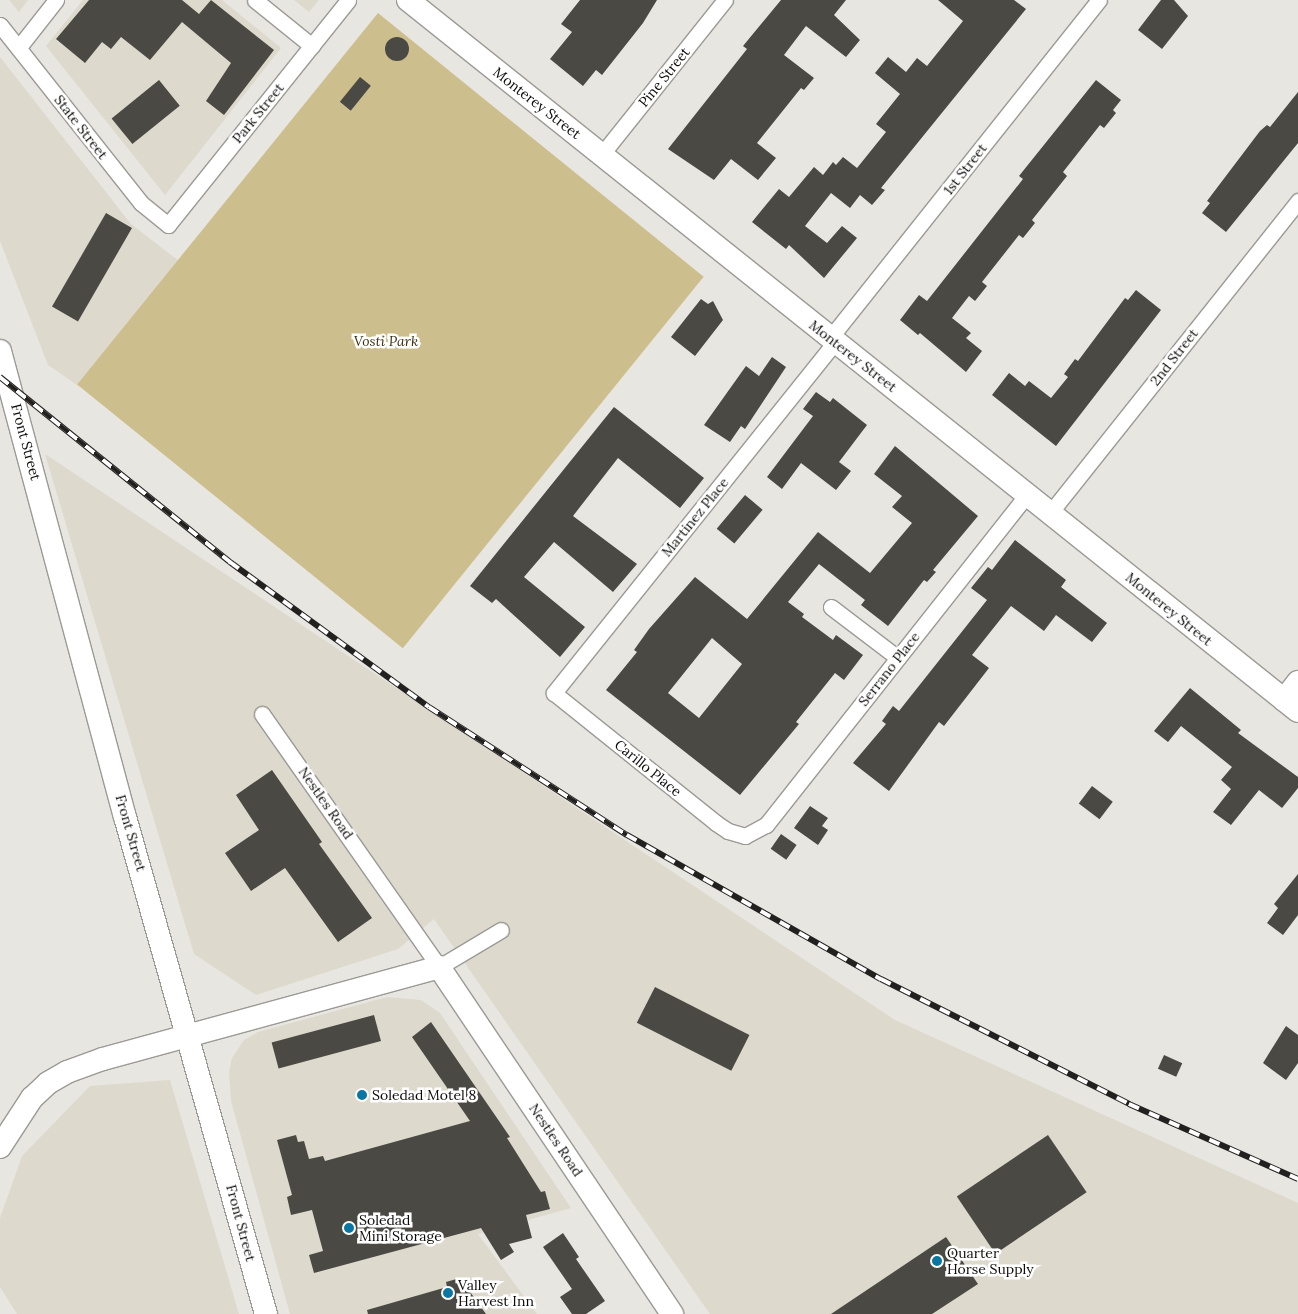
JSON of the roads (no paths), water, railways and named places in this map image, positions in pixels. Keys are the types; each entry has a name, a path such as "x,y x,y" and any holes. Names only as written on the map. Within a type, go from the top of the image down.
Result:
{"street":[{"path":"19,47 56,0"},
{"path":"255,0 312,46"},
{"name":"Park Street","path":"168,225 348,0"},
{"name":"Monterey Street","path":"408,0 1291,706"},
{"name":"Pine Street","path":"602,154 725,0"},
{"name":"1st Street","path":"833,340 1099,0"},
{"name":"State Street","path":"0,24 141,203 168,225"},
{"name":"2nd Street","path":"1050,513 1298,201"},
{"name":"Martinez Place","path":"554,692 833,340"},
{"name":"Front Street","path":"0,352 125,817 189,1035 266,1314"},
{"name":"Serrano Place","path":"745,836 766,825 1027,495"},
{"path":"831,607 898,658"},
{"path":"1291,706 1298,682"},
{"name":"Carillo Place","path":"554,692 716,823 728,831 745,836"},
{"name":"Nestles Road","path":"262,714 439,967 672,1314"},
{"path":"4,1132 32,1098 48,1083 67,1072 189,1035 439,967 501,930"}],"railway":[{"path":"0,377 230,562 429,707 627,835 881,979 1129,1104 1298,1179"}],"place":[{"name":"Soledad Motel 8","path":"362,1095"},
{"name":"Soledad Mini Storage","path":"349,1228"},
{"name":"Quarter Horse Supply","path":"937,1261"},
{"name":"Valley Harvest Inn","path":"448,1293"}],"park label":[{"name":"Vosti Park","path":"386,341"}]}
